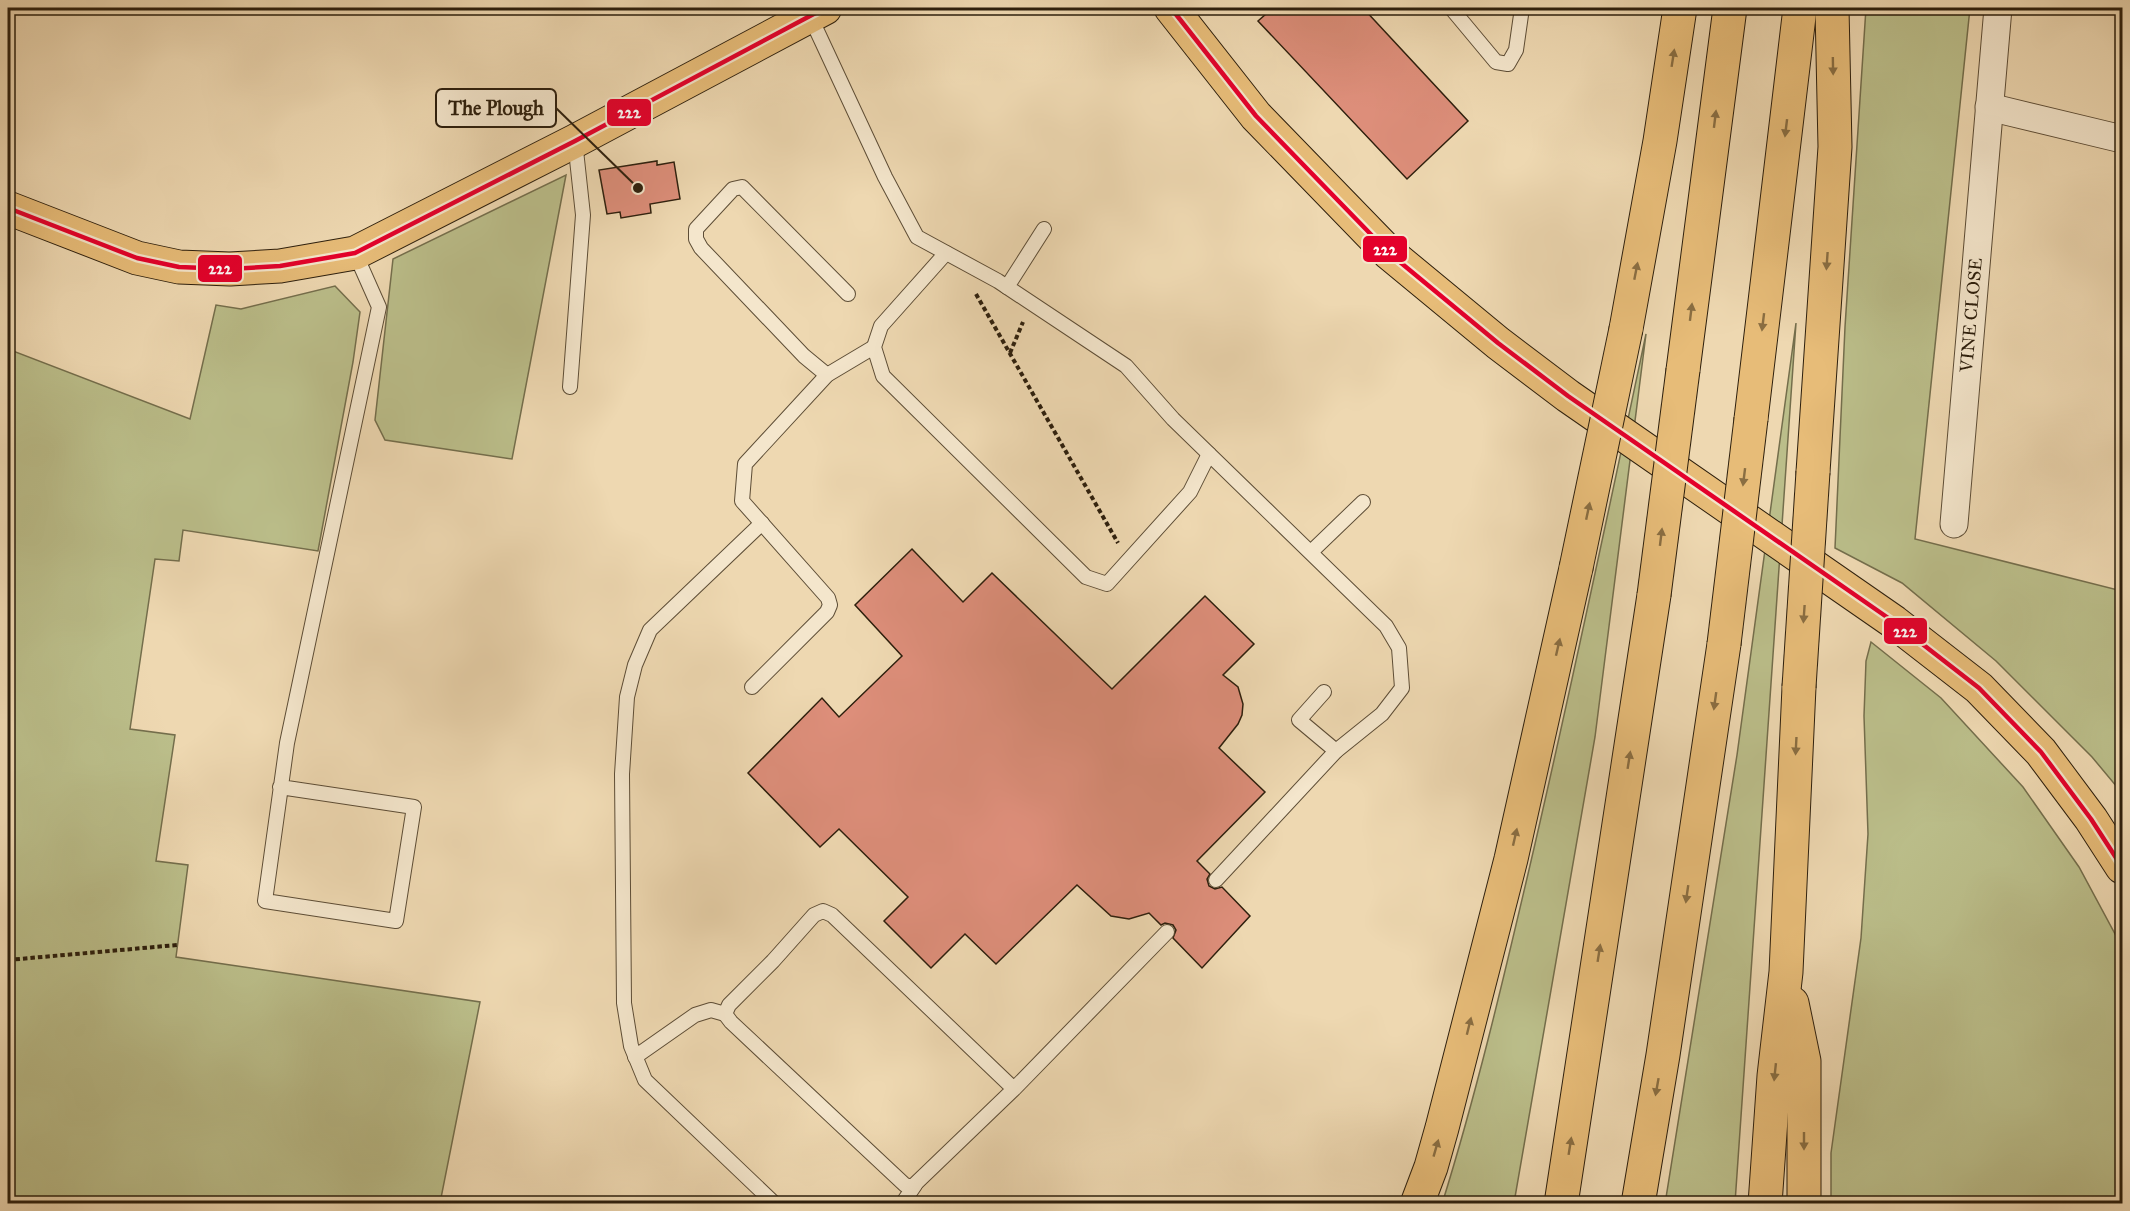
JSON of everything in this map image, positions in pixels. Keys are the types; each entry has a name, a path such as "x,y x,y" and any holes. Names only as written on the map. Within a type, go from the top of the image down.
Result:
{"main road":[{"path":"1171,8 1256,116 1389,253 1498,343 1568,396 1894,622 1979,688 2041,752 2091,819 2122,867"},
{"path":"1417,1203 1431,1167 1442,1128 1499,904 1576,568 1626,329 1660,141 1680,8"},
{"path":"1561,1203 1654,595 1730,8"},
{"path":"1638,1203 1663,1055 1724,644 1800,8"},
{"path":"1765,1203 1774,1076 1786,972 1799,687 1835,147 1832,8"},
{"path":"8,208 137,258 179,267 230,269 280,266 355,253 818,12"},
{"path":"1786,972 1804,1061 1804,1203"}],"street":[{"name":"VINE CLOSE","path":"1954,524 1998,8"},
{"path":"1989,107 2122,139"}],"lane":[{"path":"1451,8 1497,62 1508,64 1516,50 1522,8"},
{"path":"818,12 885,177 917,237 1007,287 1126,366 1173,419 1386,626 1398,648 1402,688 1382,714 1335,751 1216,880"},
{"path":"570,387 584,215 574,141"},
{"path":"827,375 804,356 701,248 696,239 696,229 733,189 742,187 848,294"},
{"path":"1007,287 1044,229"},
{"path":"280,787 414,807 396,921 265,901 280,787 286,742 379,307 355,253"},
{"path":"946,253 881,326 874,347 883,376 1086,577 1107,584 1190,492 1209,454"},
{"path":"752,687 827,612 830,605 828,598 742,501 745,464 827,375 874,347"},
{"path":"1311,552 1363,502"},
{"path":"762,523 650,630 635,665 627,698 622,785 624,1003 631,1046 645,1080 775,1203"},
{"path":"1324,692 1299,720 1335,751"},
{"path":"725,1014 729,1005 814,915 823,911 832,915 1014,1089"},
{"path":"902,1203 915,1185 1014,1089 1167,932"},
{"path":"635,1057 695,1015 711,1010 725,1014 905,1185 912,1187 915,1185"}],"path":[{"path":"964,263 973,288 1119,546"},
{"path":"1010,353 1031,303"},
{"path":"8,960 177,945"}],"green space":[{"path":"1866,8 1970,8 1915,539 2122,591 2122,793 2092,757 1996,661 1902,583 1835,548 1845,327"},
{"path":"566,175 512,459 385,440 375,420 393,259"},
{"path":"335,286 360,312 318,551 183,530 179,561 155,559 130,729 175,735 156,861 188,865 176,957 480,1002 440,1203 8,1203 8,349 190,419 216,305 241,309"},
{"path":"1796,323 1735,1203 1665,1204 1737,755"},
{"path":"1646,334 1595,737 1514,1203 1442,1204 1477,1081 1528,874 1574,672"},
{"path":"1871,642 1941,698 2023,787 2079,867 2122,947 2122,1203 1831,1203 1831,1153 1861,938 1868,834 1864,716 1866,661"}],"building":[{"path":"1273,8 1363,8 1468,121 1407,179 1258,21"},
{"path":"657,161 657,165 674,162 680,199 650,204 651,213 621,218 620,212 607,214 599,170"},
{"path":"912,549 963,602 992,573 1112,689 1205,596 1254,644 1223,675 1238,687 1243,704 1238,724 1219,748 1265,792 1197,861 1210,874 1207,879 1209,886 1215,889 1222,887 1250,916 1202,968 1173,938 1176,930 1173,925 1165,923 1161,925 1149,913 1129,919 1111,916 1077,885 996,964 965,934 931,968 884,921 908,897 839,829 820,847 748,773 822,698 839,717 902,656 855,605"}],"transit line":[{"name":"222","path":"8,208 137,258 179,267 230,269 280,266 355,253 575,141 825,8"},
{"name":"222","path":"1171,8 1256,116 1389,253 1498,343 1568,396 1894,622 1979,688 2041,752 2091,819 2122,867"}],"place":[{"name":"The Plough","path":"638,188"}]}
